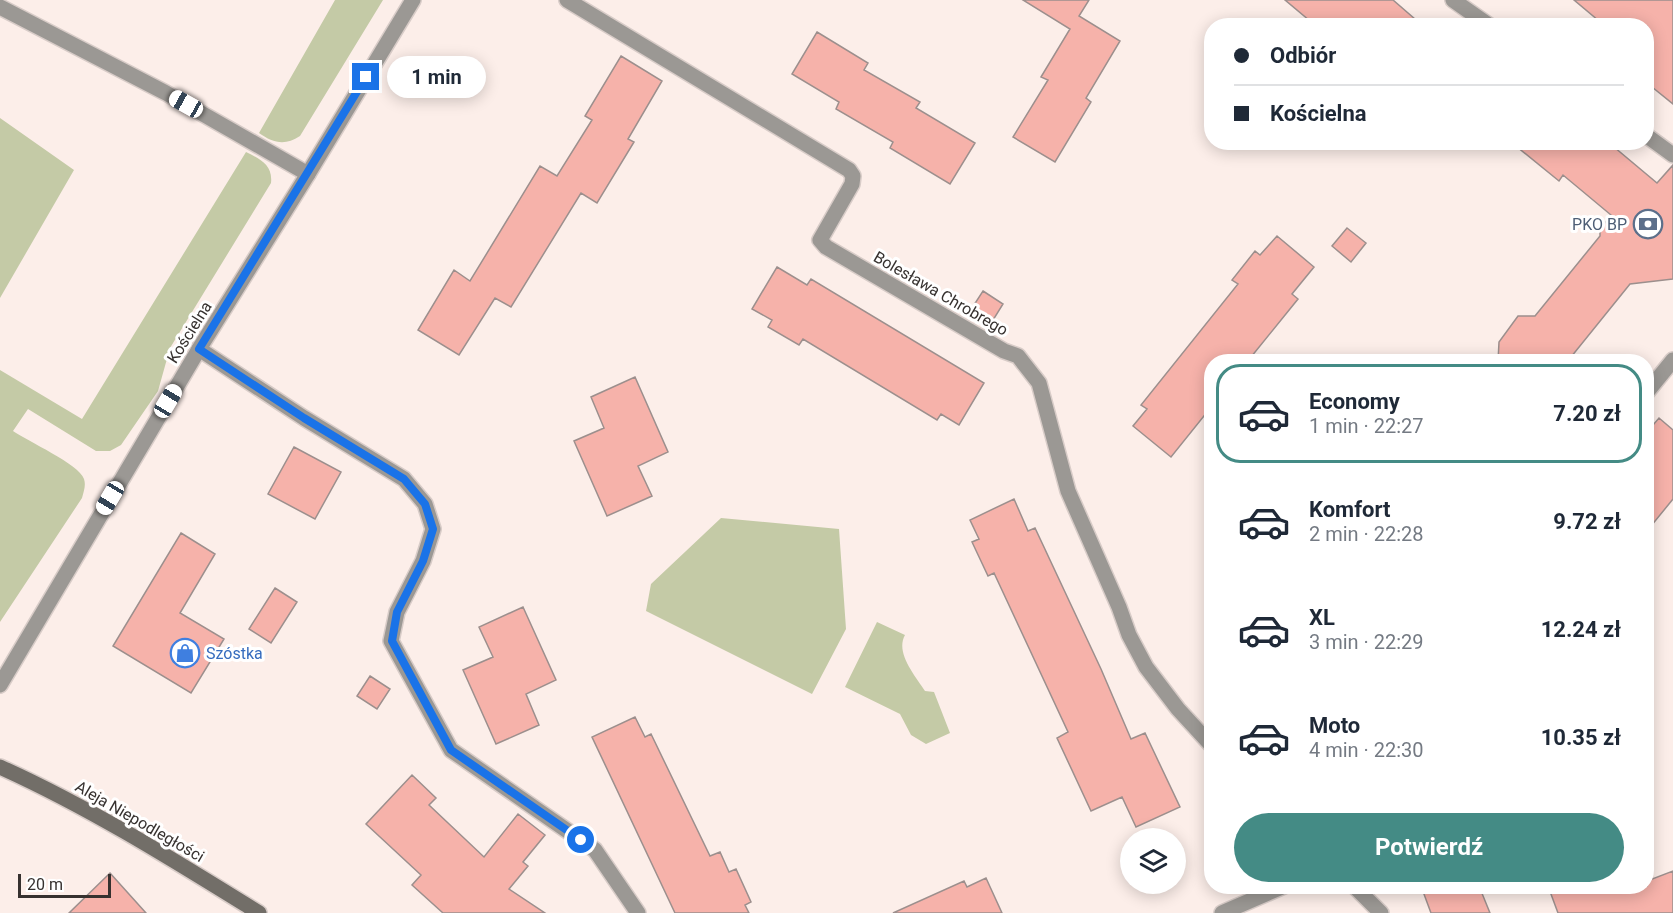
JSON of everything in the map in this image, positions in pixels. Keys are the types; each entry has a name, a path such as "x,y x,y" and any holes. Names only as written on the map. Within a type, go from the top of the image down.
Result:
{"main road":[{"name":"Aleja Niepodległości","path":"0,767 135,836 259,913"}],"street":[{"name":"Kościelna","path":"0,685 199,349 309,174 413,0"},
{"name":"Bolesława Chrobrego","path":"567,0 849,170 853,176 852,184 820,240 826,247 1004,351 1018,356 1039,383 1068,491 1119,606 1129,635 1160,688 1204,737"},
{"path":"1453,0 1479,18"},
{"path":"0,7 166,93 309,174"},
{"path":"1654,141 1673,155"},
{"path":"199,349 304,418 404,479 425,504 433,529 423,561 397,612 392,641 451,750 595,850 638,913"},
{"path":"1654,387 1668,377 1673,360"},
{"path":"1222,913 1266,894"},
{"path":"1362,894 1381,913"}],"green space":[{"path":"335,0 383,0 300,136 284,142 269,139 259,133"},
{"path":"0,118 74,170 0,298"},
{"path":"246,152 261,160 268,167 271,183 170,348 158,391 121,445 110,451 96,451 28,409 13,431 73,467 84,479 85,486 82,498 0,622 0,370 82,419"},
{"path":"721,518 839,529 846,629 812,694 646,611 651,584"},
{"path":"877,622 905,635 902,649 904,656 925,691 934,692 950,733 926,744 911,735 900,714 845,687"}],"building":[{"path":"1023,0 1089,0 1079,16 1120,41 1086,98 1091,102 1055,162 1013,137 1048,80 1041,77 1070,29"},
{"path":"1285,0 1393,0 1414,18 1306,18"},
{"path":"1574,0 1673,0 1673,104 1654,89 1654,18 1595,18"},
{"path":"817,32 868,63 864,70 920,102 916,108 975,143 950,184 890,148 893,142 836,109 839,102 792,74"},
{"path":"621,56 662,81 628,139 634,142 597,203 581,193 511,307 495,298 459,355 418,330 454,270 470,281 540,166 557,176 592,120 585,116"},
{"path":"1521,150 1618,150 1657,183 1673,165 1673,279 1630,284 1573,354 1498,354 1499,342 1518,316 1535,316 1600,236 1600,229 1611,215 1563,175 1559,181"},
{"path":"1347,228 1366,243 1351,262 1332,246"},
{"path":"1277,236 1314,267 1292,294 1298,299 1253,354 1204,354 1204,416 1171,457 1133,426 1147,409 1141,405 1238,284 1232,280 1255,251 1260,255"},
{"path":"777,267 807,285 811,279 984,383 959,425 941,414 937,420 803,339 799,345 768,327 772,320 752,309"},
{"path":"983,291 1003,304 990,325 970,311"},
{"path":"635,377 668,452 638,466 652,496 607,516 574,441 604,428 591,397"},
{"path":"1659,418 1673,430 1673,499 1654,522 1654,424"},
{"path":"294,447 341,472 315,519 268,494"},
{"path":"1014,499 1028,531 1035,528 1131,739 1145,733 1180,807 1136,827 1122,797 1091,811 1057,738 1068,732 994,573 988,576 972,542 979,539 970,520"},
{"path":"181,533 215,554 180,613 224,639 191,693 113,646"},
{"path":"275,588 297,602 271,643 249,629"},
{"path":"523,607 556,680 526,694 539,725 496,744 463,670 493,657 479,627"},
{"path":"370,676 390,689 377,709 357,696"},
{"path":"635,717 645,737 651,734 710,856 720,852 729,872 736,869 751,902 745,905 749,913 675,913 592,737"},
{"path":"412,775 436,798 429,805 484,857 518,814 545,835 523,862 528,866 509,889 545,913 443,913 412,885 421,875 366,824"},
{"path":"1673,871 1673,913 1558,913 1551,894 1654,894 1654,878"},
{"path":"110,873 146,913 69,913"},
{"path":"986,878 1002,913 893,913 964,881 967,887"},
{"path":"1424,894 1482,894 1490,913 1431,913"}],"place":[{"name":"PKO BP","path":"1648,224"},
{"name":"Szóstka","path":"185,653"}],"route":[{"path":"366,77 309,174 199,349 304,418 404,479 425,504 433,529 423,561 397,612 392,641 451,750 581,840"}]}
